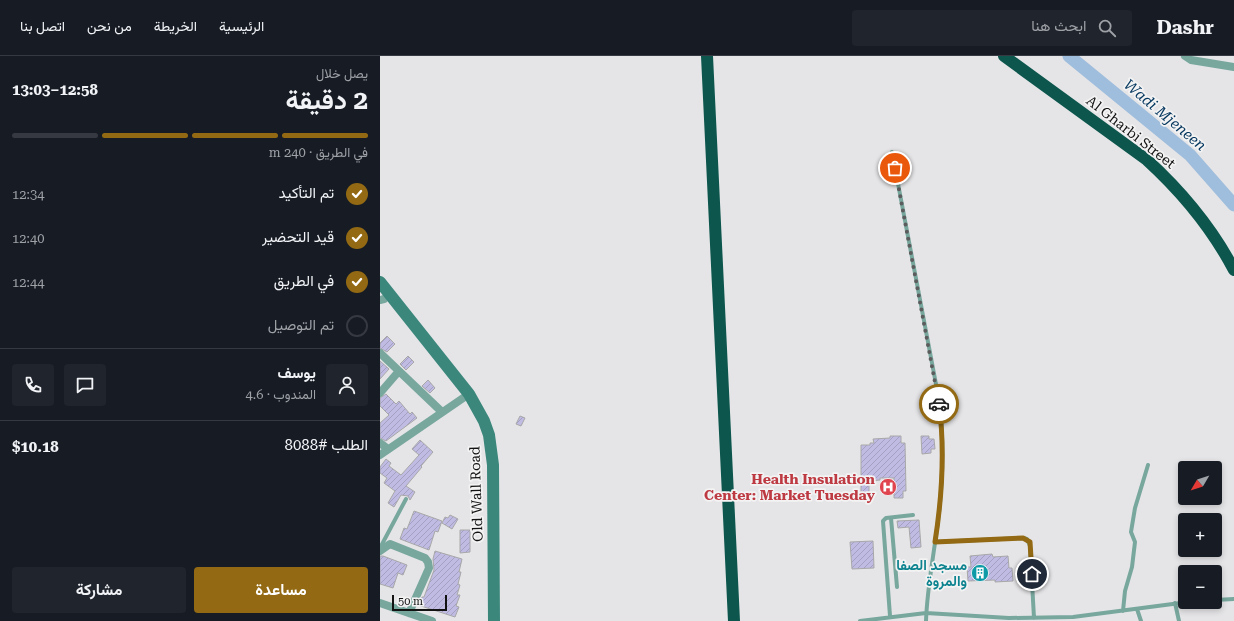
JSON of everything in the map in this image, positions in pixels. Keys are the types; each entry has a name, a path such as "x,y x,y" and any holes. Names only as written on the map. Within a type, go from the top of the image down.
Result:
{"highway":[{"path":"707,56 734,621"},
{"name":"Al Gharbi Street","path":"1004,56 1147,160 1160,172 1183,196 1204,222 1223,250 1234,270"}],"main road":[{"name":"Old Wall Road","path":"380,282 484,421 492,450 493,465 494,621"},
{"name":"Old Wall Road","path":"381,297 466,396 480,435 485,462 487,621"}],"street":[{"path":"1185,56 1191,60 1234,67"},
{"path":"380,353 442,412"},
{"path":"380,394 399,371"},
{"path":"380,455 388,448 466,396"},
{"path":"380,443 388,448"},
{"path":"380,551 390,544 425,558 428,562 429,568 409,613"},
{"path":"380,603 432,621"}],"lane":[{"path":"892,152 941,416 942,447 939,520 926,621"},
{"path":"1123,611 1125,591 1132,567 1135,542 1131,532 1135,508 1148,466"},
{"path":"380,548 406,499"},
{"path":"890,616 882,524 884,519 913,515"},
{"path":"892,518 897,587"},
{"path":"935,542 1027,539 1030,542 1034,618"},
{"path":"1222,600 1234,599"},
{"path":"1175,603 1179,621"},
{"path":"860,621 890,616 926,613 1010,620 1034,618 1074,619 1178,603"},
{"path":"1137,609 1141,621"}],"building":[{"path":"387,336 395,344 387,352 380,348 380,343"},
{"path":"408,356 414,362 406,370 400,364"},
{"path":"380,361 389,369 380,379"},
{"path":"428,380 435,388 430,393 422,386"},
{"path":"386,394 396,404 399,401 410,414 412,412 417,418 386,441 380,438 380,423 389,415 380,406 380,398"},
{"path":"520,416 525,418 521,426 516,424"},
{"path":"890,436 901,436 901,443 905,443 906,491 903,491 903,498 894,498 894,478 880,478 880,480 869,481 869,498 861,499 861,445 870,445 870,443 874,443 873,439 890,438"},
{"path":"921,436 929,436 929,439 934,439 935,449 931,449 931,453 922,454"},
{"path":"420,440 433,452 406,486 415,492 410,500 408,496 401,495 394,507 388,503 395,491 384,483 387,478 380,473 380,467 386,459 391,463 389,466 401,475 419,455 412,449"},
{"path":"414,511 442,521 438,532 435,531 429,550 400,539 404,528 407,529"},
{"path":"450,515 458,519 452,529 442,523 445,517 448,518"},
{"path":"919,520 921,547 911,548 909,527 898,528 897,521"},
{"path":"460,530 470,530 470,552 460,553"},
{"path":"873,541 874,568 852,569 850,542"},
{"path":"435,551 462,559 458,584 460,585 457,595 460,595 456,606 459,607 455,617 418,605 422,597 424,597 434,570 433,559"},
{"path":"992,554 993,557 1008,556 1009,568 1012,568 1013,581 968,581 967,567 971,567 970,556"},
{"path":"380,556 407,565 403,575 398,573 393,588 380,584"}],"waterway":[{"name":"Wadi Mjeneen","path":"1069,56 1190,155 1234,205"}],"way so far":[{"path":"895,168 939,404"}],"place":[{"name":"Health Insulation Center: Market Tuesday","path":"888,487"},
{"name":"مسجد الصفا والمروة","path":"980,573"}],"route":[{"path":"939,404 942,447 939,520 935,542 1027,539 1030,542 1032,574"}]}
